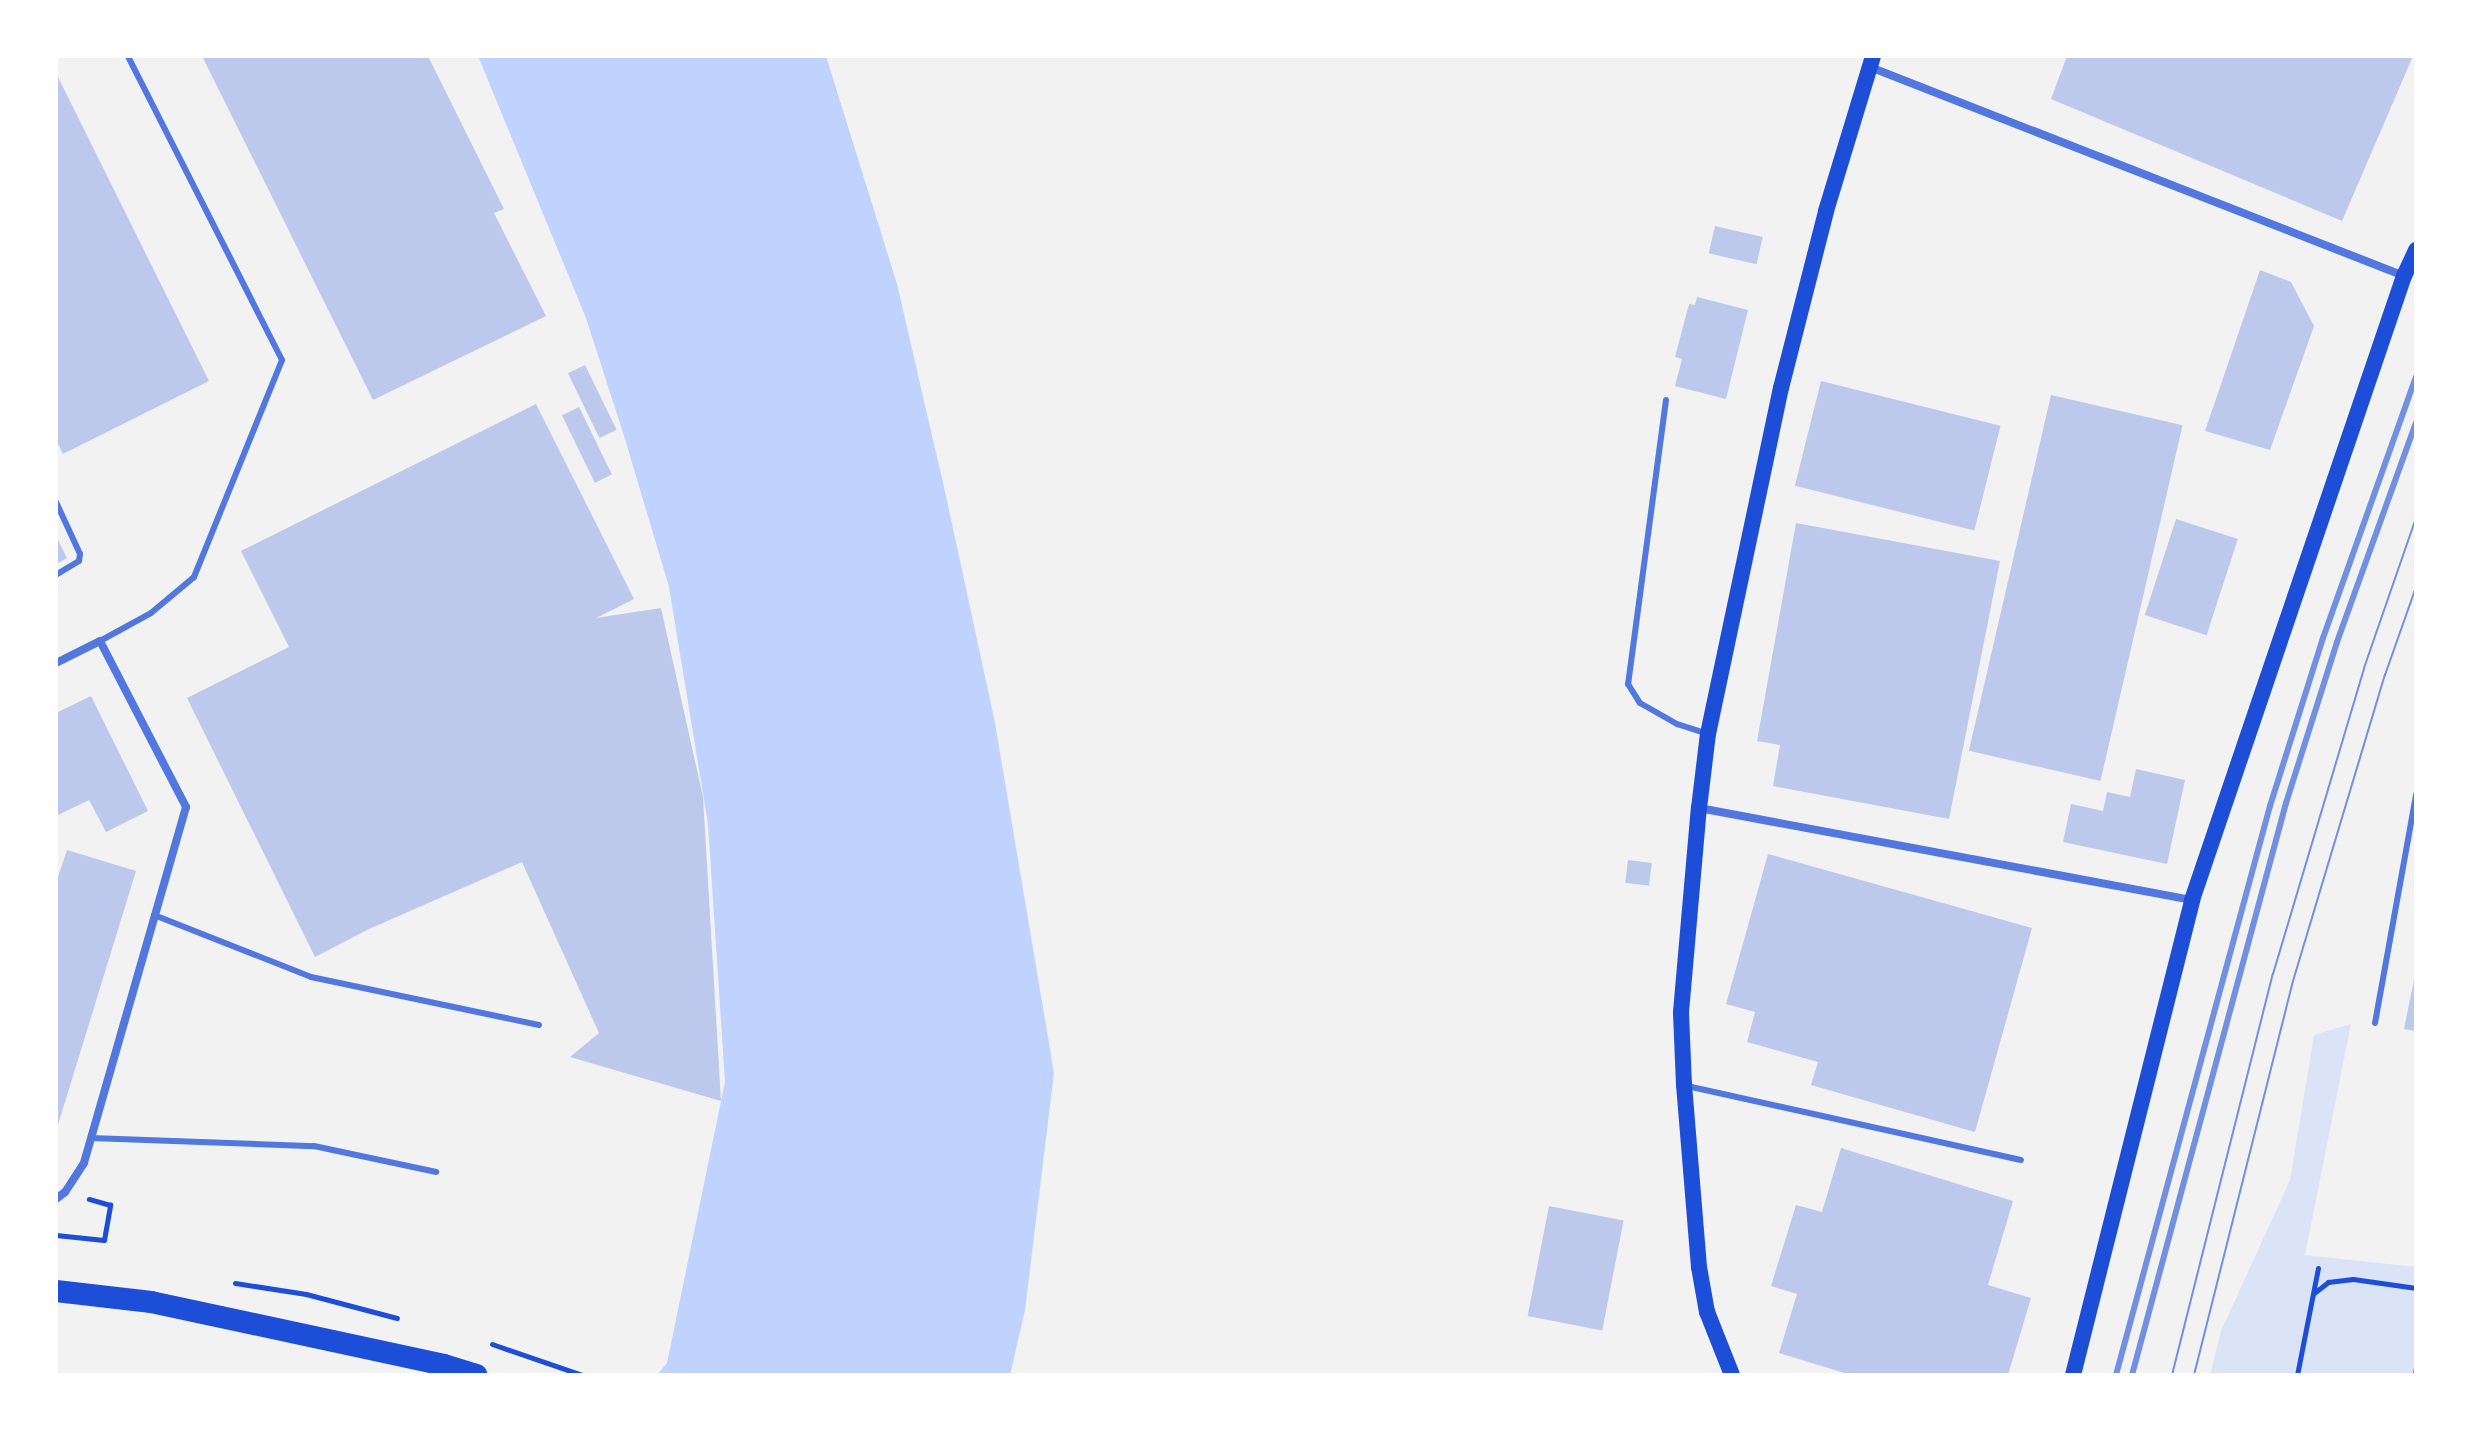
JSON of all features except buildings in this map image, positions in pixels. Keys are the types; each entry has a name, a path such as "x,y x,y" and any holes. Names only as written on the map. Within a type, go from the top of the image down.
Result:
{"highway":[{"path":"56,1291 151,1302 444,1365 476,1375"}],"main road":[{"path":"1732,1375 1707,1312 1699,1267 1684,1085 1681,1012 1699,808 1708,734 1781,388 1826,211 1871,62"},
{"path":"2073,1375 2192,900 2404,276 2416,250"}],"street":[{"path":"1871,62 2404,276"},
{"path":"56,663 100,641 186,807 84,1163 65,1192 56,1199"},
{"path":"1699,808 2192,900"}],"lane":[{"path":"100,641 151,613 194,577 282,360 128,56"},
{"path":"1666,400 1628,684 1640,703 1677,724 1708,734"},
{"path":"56,502 80,554 79,561 56,575"},
{"path":"2375,1023 2416,794"},
{"path":"154,915 311,977 539,1025"},
{"path":"1684,1085 2021,1160"},
{"path":"91,1138 314,1146 436,1172"}],"path":[{"path":"56,1235 104,1240 110,1205"},
{"path":"2297,1375 2318,1268"},
{"path":"2313,1294 2328,1282 2353,1279 2416,1288"},
{"path":"2415,1375 2416,1367"}],"shaded area":[{"path":"2351,1024 2305,1255 2416,1267 2416,1375 2210,1375 2221,1331 2290,1180 2314,1035"}],"water":[{"path":"478,56 826,56 897,284 946,496 995,723 1054,1073 1025,1310 1010,1375 657,1375 667,1363 725,1082 708,824 669,587 625,439 586,318"}],"tram line":[{"path":"2172,1375 2273,974 2364,668 2416,518"},
{"path":"2194,1375 2293,981 2385,675 2416,587"}],"railway":[{"path":"2116,1375 2270,806 2323,638 2416,377"},
{"path":"2132,1375 2286,803 2337,642 2416,423"}]}
